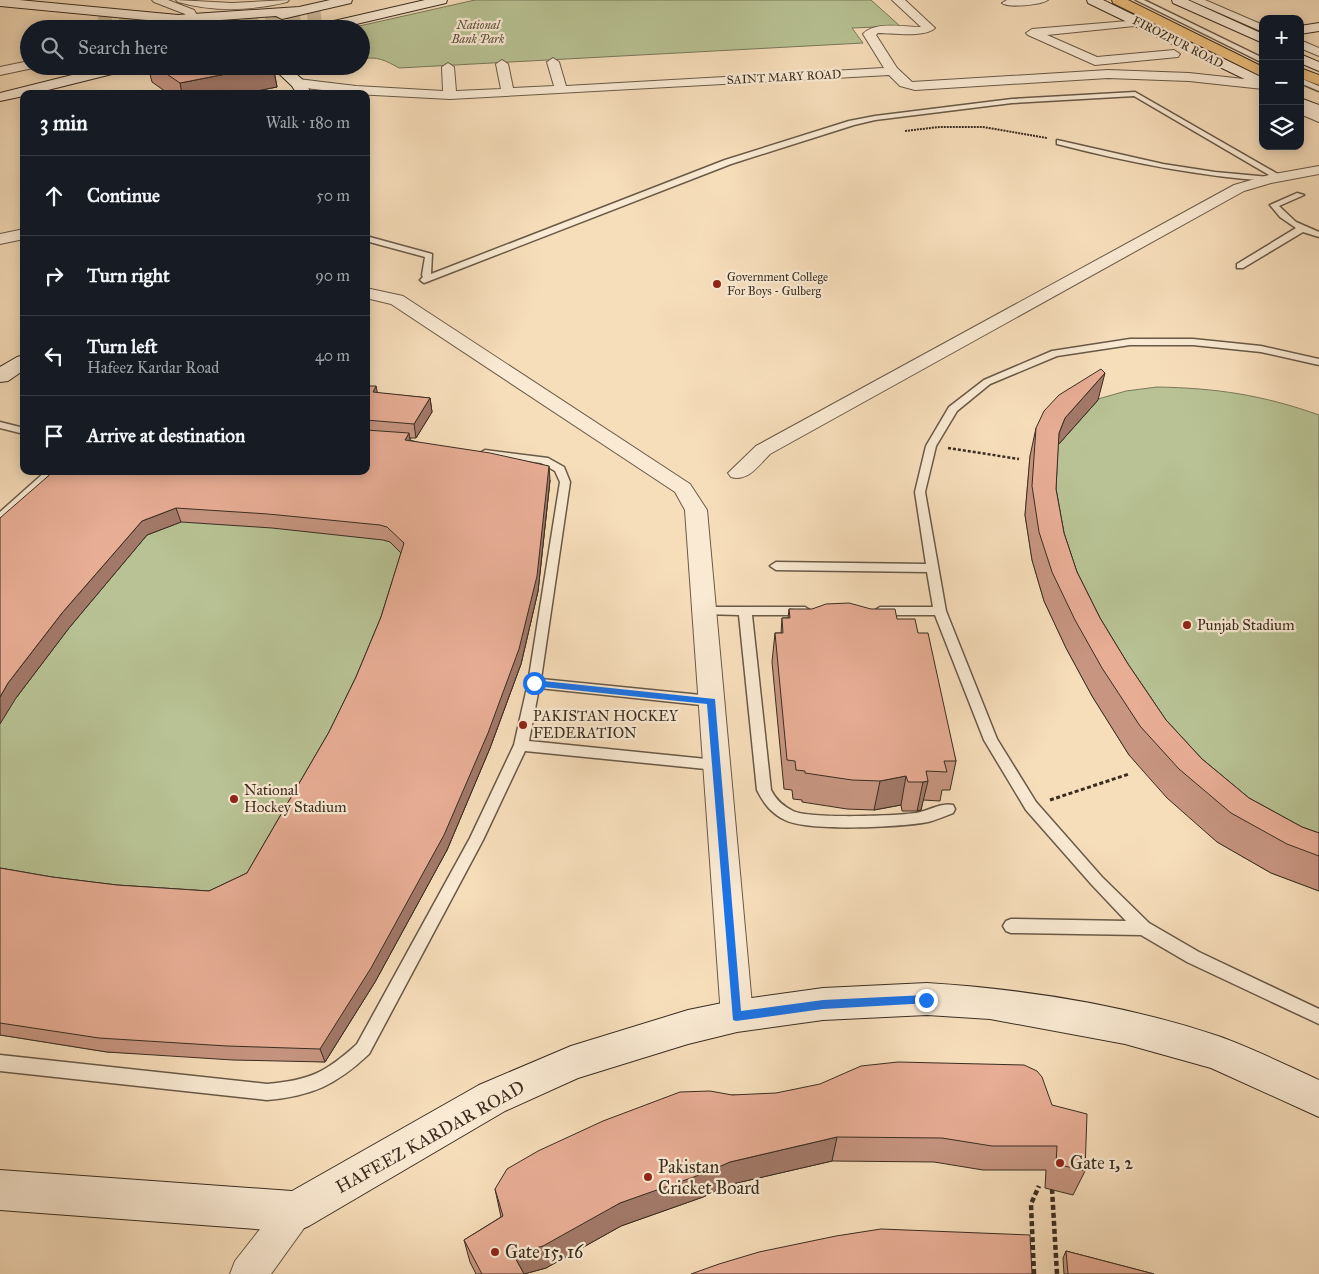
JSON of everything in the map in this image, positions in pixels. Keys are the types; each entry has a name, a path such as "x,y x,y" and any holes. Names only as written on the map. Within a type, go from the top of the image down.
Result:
{"main road":[{"path":"263,20 346,0"},
{"path":"321,14 395,0"},
{"path":"319,20 400,0"},
{"path":"355,20 441,0"},
{"name":"FIROZPUR ROAD","path":"1093,0 1259,83"},
{"path":"1118,0 1259,71"},
{"path":"1156,0 1259,51"},
{"path":"1178,0 1259,34"},
{"path":"0,2 155,18 192,19 299,11"},
{"path":"0,10 98,20"},
{"path":"0,15 29,18"},
{"path":"1304,29 1319,27"},
{"path":"1301,60 1314,79"},
{"path":"0,78 20,74"},
{"path":"34,90 105,75"},
{"path":"59,90 113,75"},
{"path":"287,75 301,89"},
{"path":"0,97 20,93"},
{"path":"1304,94 1319,102"},
{"path":"0,104 20,100"},
{"path":"1304,104 1319,111"},
{"path":"0,376 20,364"},
{"name":"HAFEEZ KARDAR ROAD","path":"294,1212 492,1098 571,1063 688,1027 736,1016 823,1004 926,1000 990,1003 1125,1027 1217,1053 1319,1099"},
{"path":"0,1190 294,1212"}],"street":[{"path":"18,0 104,9 114,14"},
{"path":"158,0 190,12 192,19"},
{"path":"182,0 210,6 243,6 283,0"},
{"path":"898,0 929,28 923,30 876,30 870,32 894,71 904,82 917,86 1116,74 1188,77 1259,85"},
{"path":"1008,3 1042,0"},
{"path":"1200,2 1224,0"},
{"path":"1200,2 1259,34"},
{"path":"1095,61 1032,33 1140,23"},
{"path":"1304,46 1319,52"},
{"path":"1068,63 1174,54"},
{"path":"553,62 561,90"},
{"path":"502,64 508,93"},
{"path":"0,71 20,67"},
{"path":"448,67 450,95"},
{"name":"SAINT MARY ROAD","path":"370,91 450,95 508,93 894,71"},
{"name":"SAINT MARY ROAD","path":"301,89 356,90"},
{"path":"1304,110 1319,118"},
{"path":"738,473 763,450 1239,188 1274,178 1319,170"},
{"path":"0,239 20,235"},
{"path":"370,294 397,300 683,488 696,510 736,1016"},
{"path":"248,1274 294,1212"}],"lane":[{"path":"1139,0 1261,60"},
{"path":"370,239 429,256 427,279 728,162 852,123 957,107 1012,102 1136,94 1274,178"},
{"path":"1060,142 1142,164 1171,169 1216,176 1274,178"},
{"path":"1300,195 1274,205 1278,212 1301,229 1319,234"},
{"path":"1240,266 1301,229"},
{"path":"1319,362 1261,349 1193,342 1130,342 1056,353 986,382 953,409 931,446 920,492 940,611 991,740 1031,806 1097,881 1143,928 1193,958 1319,1017"},
{"path":"0,425 20,429"},
{"path":"0,1063 267,1092 298,1089 324,1081 343,1069 363,1049 476,840 521,745 534,683 564,497 564,482 560,469 544,460 473,451"},
{"path":"0,518 48,475"},
{"path":"776,566 933,568"},
{"path":"705,611 813,611"},
{"path":"745,611 764,790 770,802 791,817 817,822 912,819 930,816 948,808"},
{"path":"872,611 940,611"},
{"path":"534,683 712,701"},
{"path":"521,745 716,766"},
{"path":"1010,926 1143,928"}],"path":[{"path":"898,132 942,127 975,126 1025,132 1060,142"},
{"path":"931,446 1019,459"},
{"path":"1031,806 1129,774"},
{"path":"1034,1274 1031,1204 1039,1186"},
{"path":"1052,1189 1057,1274"}],"green space":[{"name":"National Bank Park","path":"475,0 871,0 900,26 852,28 863,43 399,68 381,59 370,58 370,24"},
{"name":"Punjab Stadium","path":"1157,387 1199,389 1239,394 1278,402 1319,415 1319,891 1271,873 1217,842 1129,755 1092,696 1066,648 1044,601 1032,560 1025,515 1030,456 1037,439 1073,409 1126,391"},
{"name":"National Hockey Stadium","path":"491,467 550,480 538,591 521,664 490,748 447,850 375,982 325,1062 107,1052 0,1035 0,539 344,475 370,475 370,471"}],"building":[{"path":"168,75 221,75 180,83"},
{"path":"1101,369 1105,373 1065,418 1059,433 1056,489 1064,533 1077,572 1100,618 1166,720 1202,759 1249,798 1302,827 1319,833 1319,856 1287,844 1231,813 1179,769 1140,726 1102,668 1075,620 1052,572 1039,532 1032,486 1036,428 1044,411 1059,395"},
{"path":"370,386 376,386 373,392 430,398 414,424 370,420"},
{"path":"370,430 409,433 405,440 490,453 549,466 537,576 519,649 488,733 444,835 371,968 320,1049 227,1046 99,1038 0,1023 0,868 117,885 209,891 247,873 329,732 356,677 381,617 404,543 387,527 380,525 268,514 176,508 142,521 62,613 8,683 0,697 0,518 49,475 370,475"},
{"path":"849,603 871,609 895,609 897,619 915,619 918,633 928,633 956,761 944,761 947,772 926,771 928,781 923,782 908,782 906,776 880,781 852,780 805,773 805,771 796,770 795,761 787,760 775,633 783,633 782,618 790,618 789,609 812,609 826,604"},
{"name":"Pakistan Cricket Board","path":"898,1062 1024,1065 1037,1071 1042,1077 1052,1105 1087,1114 1085,1171 1056,1164 1057,1146 992,1146 942,1138 837,1137 730,1162 705,1173 620,1203 543,1246 513,1254 524,1274 482,1274 464,1240 503,1216 495,1189 507,1169 538,1151 603,1121 680,1092 710,1091 732,1095 776,1093 820,1084 861,1066"},
{"path":"881,1229 1030,1235 1032,1274 691,1274 759,1252"},
{"path":"1066,1251 1154,1274 1068,1274"}],"tunnel":[{"path":"280,20 321,15"}],"place":[{"name":"Government College For Boys - Gulberg","path":"717,284"},
{"name":"Punjab Stadium","path":"1187,625"},
{"name":"PAKISTAN HOCKEY FEDERATION","path":"523,725"},
{"name":"National Hockey Stadium","path":"234,799"},
{"name":"Gate 1, 2","path":"1060,1163"},
{"name":"Pakistan Cricket Board","path":"648,1177"},
{"name":"Gate 15, 16","path":"495,1252"}],"route":[{"path":"534,683 712,701 736,1016 823,1004 926,1000"}]}
